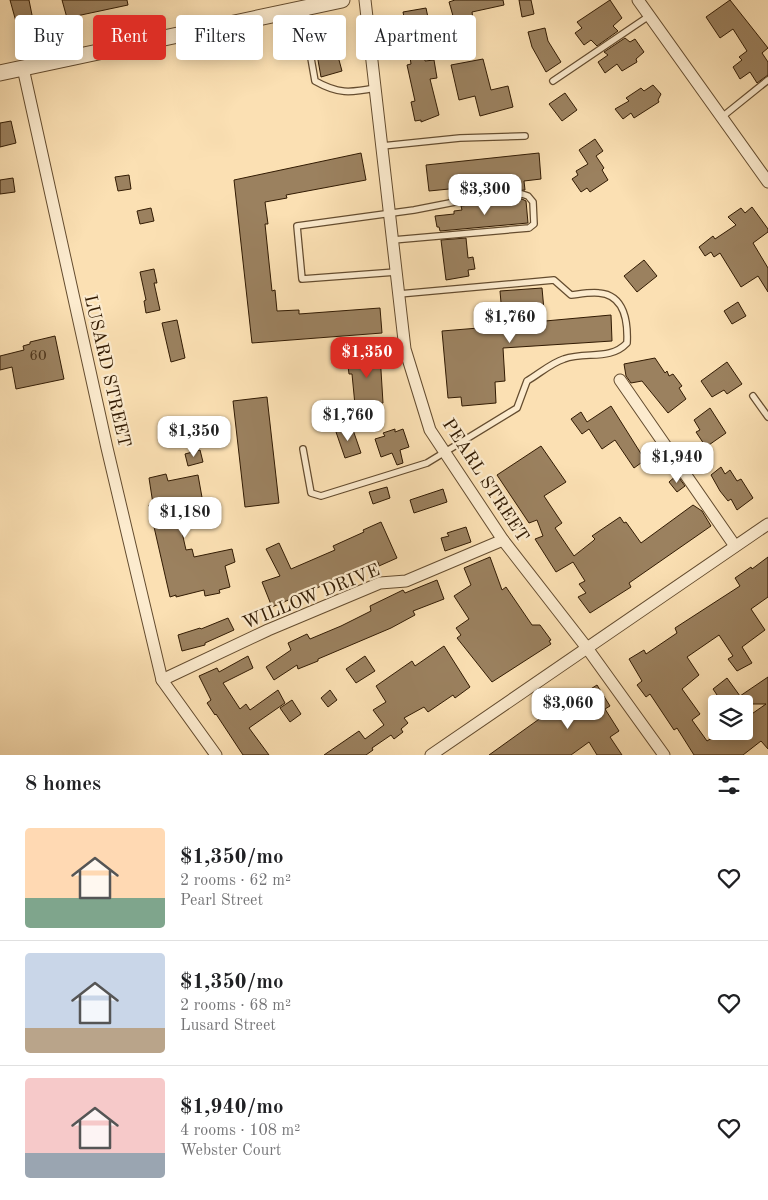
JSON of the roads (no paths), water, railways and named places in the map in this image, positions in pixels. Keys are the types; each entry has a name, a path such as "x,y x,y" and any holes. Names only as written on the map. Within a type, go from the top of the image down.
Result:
{"street":[{"path":"0,73 342,0"},
{"name":"PEARL STREET","path":"365,0 405,349 430,430 503,540 587,648 664,755"},
{"path":"638,0 768,182"},
{"name":"LUSARD STREET","path":"23,68 105,438 162,680 216,755"},
{"path":"620,380 735,546"},
{"path":"431,755 768,524"},
{"name":"WILLOW DRIVE","path":"162,680 268,630 380,583 406,581 503,540"}],"lane":[{"path":"306,8 309,47 315,81 337,91 351,93 375,88"},
{"path":"553,81 649,16"},
{"path":"722,117 768,80"},
{"path":"382,146 460,138 525,136"},
{"path":"393,240 529,228 534,224 533,202 528,196 522,194 460,201 414,210 297,226 302,279 396,272"},
{"path":"303,449 311,493 321,496 427,463 517,408 527,381 564,359 609,354 620,350 627,343 626,318 622,307 612,298 600,292 571,295 554,280 399,294"},
{"path":"753,396 768,417"}]}
